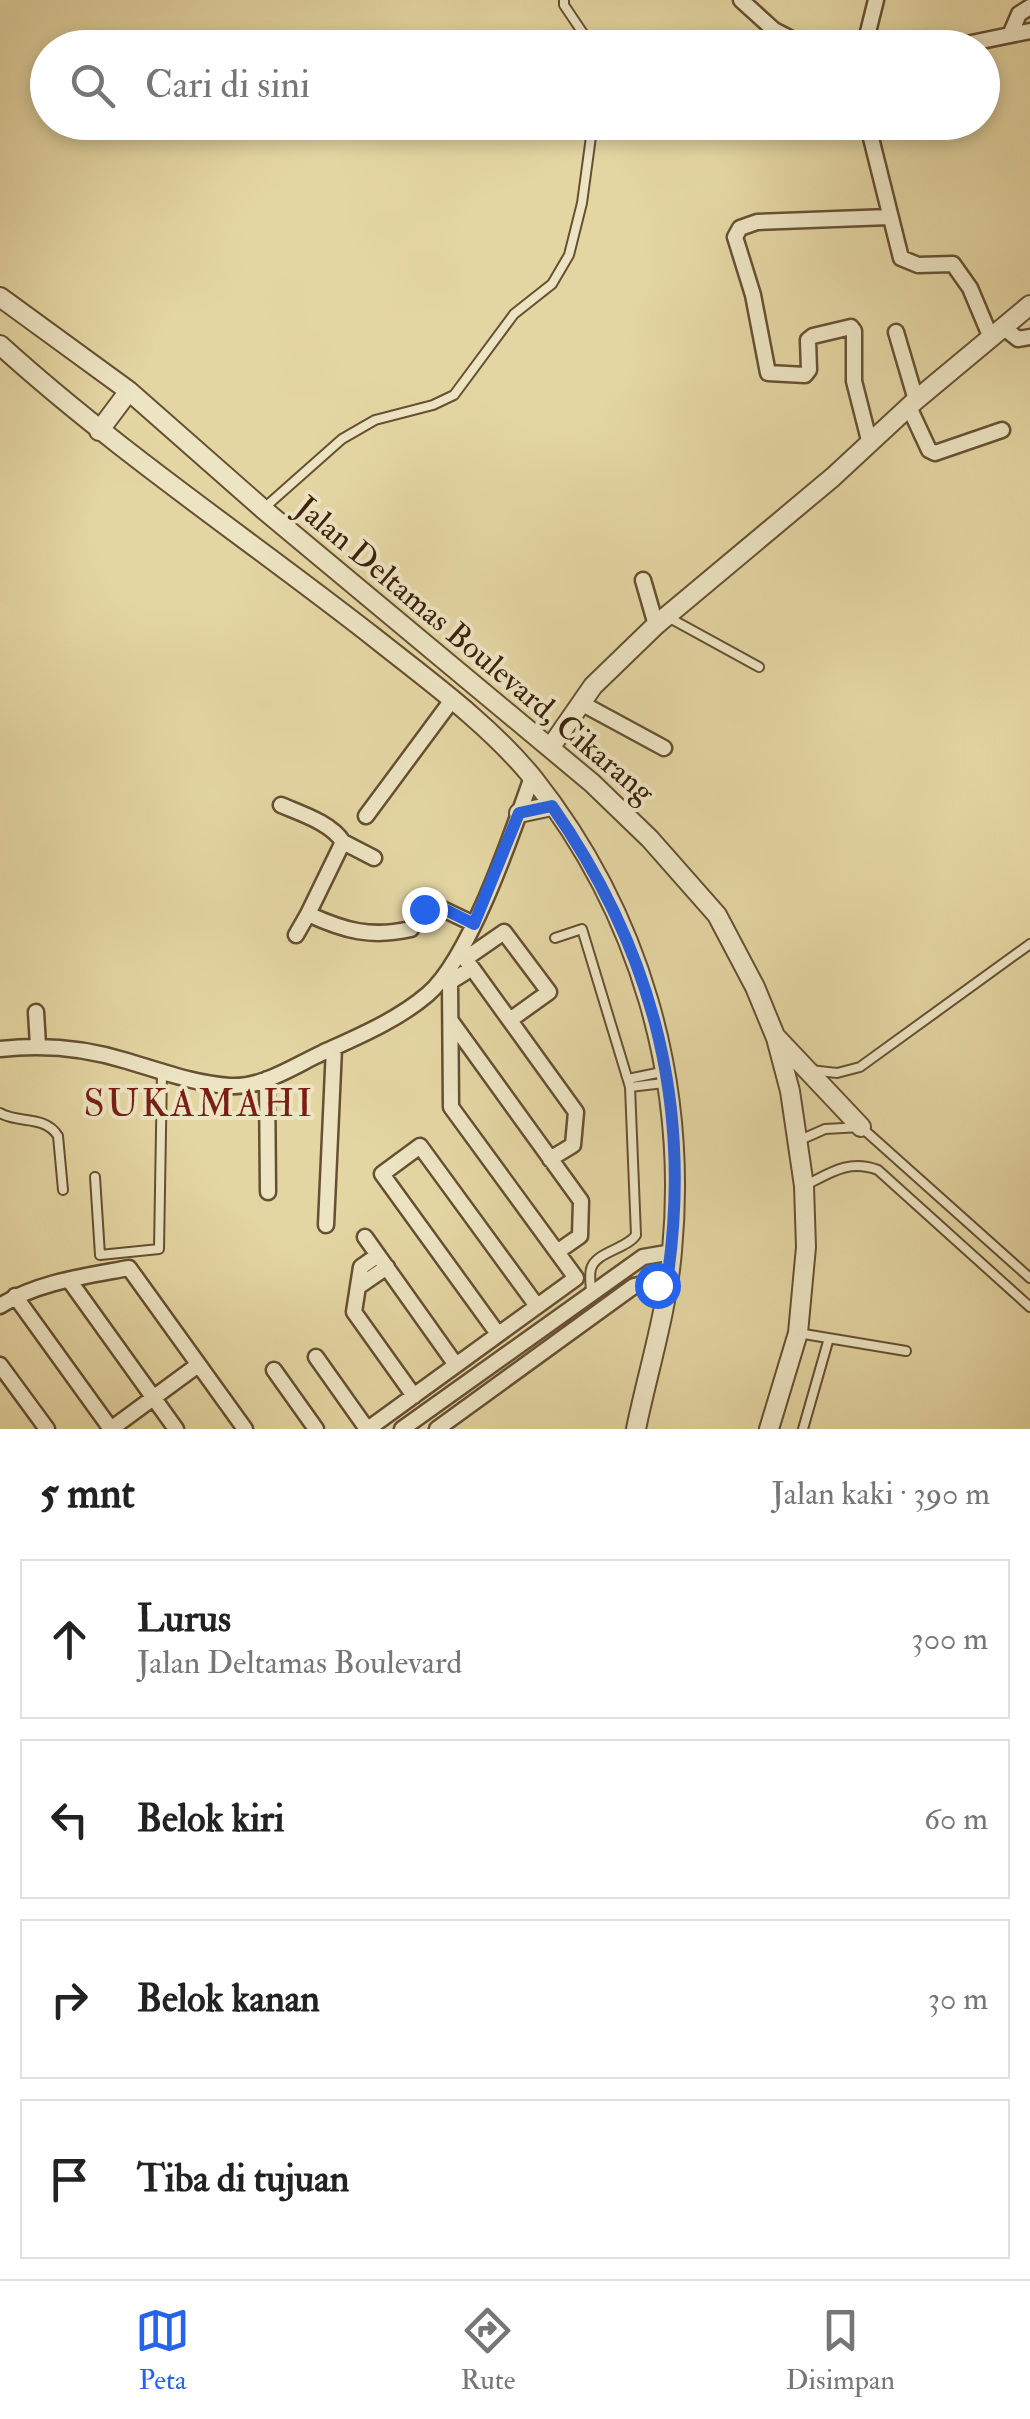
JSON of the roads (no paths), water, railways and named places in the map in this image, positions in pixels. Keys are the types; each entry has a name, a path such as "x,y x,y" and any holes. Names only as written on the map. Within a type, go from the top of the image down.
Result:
{"street":[{"path":"741,0 774,30"},
{"path":"868,30 876,0"},
{"path":"1010,35 1023,9 1030,7"},
{"path":"1000,37 1030,31"},
{"path":"871,140 904,261 918,265 953,264 998,333 1018,339 1030,337"},
{"path":"870,444 854,381 854,331 851,327 808,340 805,375 768,373 753,295 736,238 745,224 757,222 889,216"},
{"name":"Jalan Deltamas Boulevard, Cikarang","path":"0,296 128,391 263,509 592,783 703,897 739,954 776,1038 790,1091 804,1186 806,1246 798,1333 770,1429"},
{"path":"550,748 605,672 870,444 912,403 1030,306"},
{"path":"896,332 912,403 929,450 934,453 1002,430"},
{"path":"0,345 99,431 279,562 452,700 532,777 595,872 626,931 650,997 667,1077 674,1156 672,1252 636,1429"},
{"path":"99,431 128,391"},
{"path":"643,580 661,621"},
{"path":"366,816 452,700"},
{"path":"581,703 664,748"},
{"path":"0,1049 38,1046 92,1052 232,1086 267,1079 334,1048 432,992 448,972 474,924 532,777"},
{"path":"281,805 316,821 343,842 374,858"},
{"path":"519,813 552,806"},
{"path":"296,935 343,842"},
{"path":"308,914 344,930 372,935 412,929 424,909 432,904 474,924"},
{"path":"510,1020 549,992 509,936 498,934 465,959 576,1112 572,1144 550,1159"},
{"path":"316,1357 368,1429 576,1278 451,1106 450,982 472,968"},
{"path":"36,1012 38,1046"},
{"path":"450,1020 580,1201 580,1236 557,1252"},
{"path":"776,1038 861,1127"},
{"path":"326,1225 334,1048"},
{"path":"450,1070 474,1053"},
{"path":"267,1079 268,1192"},
{"path":"498,1334 382,1174 420,1146 537,1306"},
{"path":"365,1237 456,1365"},
{"path":"402,1429 643,1257 672,1252"},
{"path":"382,1261 358,1287 354,1312 414,1396"},
{"path":"0,1306 15,1296 69,1280 129,1268 245,1429"},
{"path":"69,1280 176,1429"},
{"path":"437,1429 634,1286 650,1282 665,1294"},
{"path":"15,1296 111,1429 198,1365"},
{"path":"0,1364 46,1429"},
{"path":"274,1370 316,1429"},
{"path":"478,1375 489,1391"}],"lane":[{"path":"564,0 580,30"},
{"path":"263,509 342,438 375,420 433,405 454,395 514,314 552,284 569,254 589,140"},
{"path":"661,621 759,668"},
{"path":"555,938 582,929 629,1083 636,1235 628,1244 594,1262 591,1294"},
{"path":"809,1070 837,1074 860,1067 1030,944"},
{"path":"95,1177 100,1255 159,1248 162,1072"},
{"path":"629,1083 667,1077"},
{"path":"0,1112 8,1118 47,1123 54,1128 63,1190"},
{"path":"798,1141 825,1129 861,1127 1030,1278"},
{"path":"804,1186 844,1165 862,1164 878,1170 1030,1307"},
{"path":"798,1333 906,1351"},
{"path":"803,1429 829,1338"}],"district":[{"name":"SUKAMAHI","path":"199,1104"}]}
